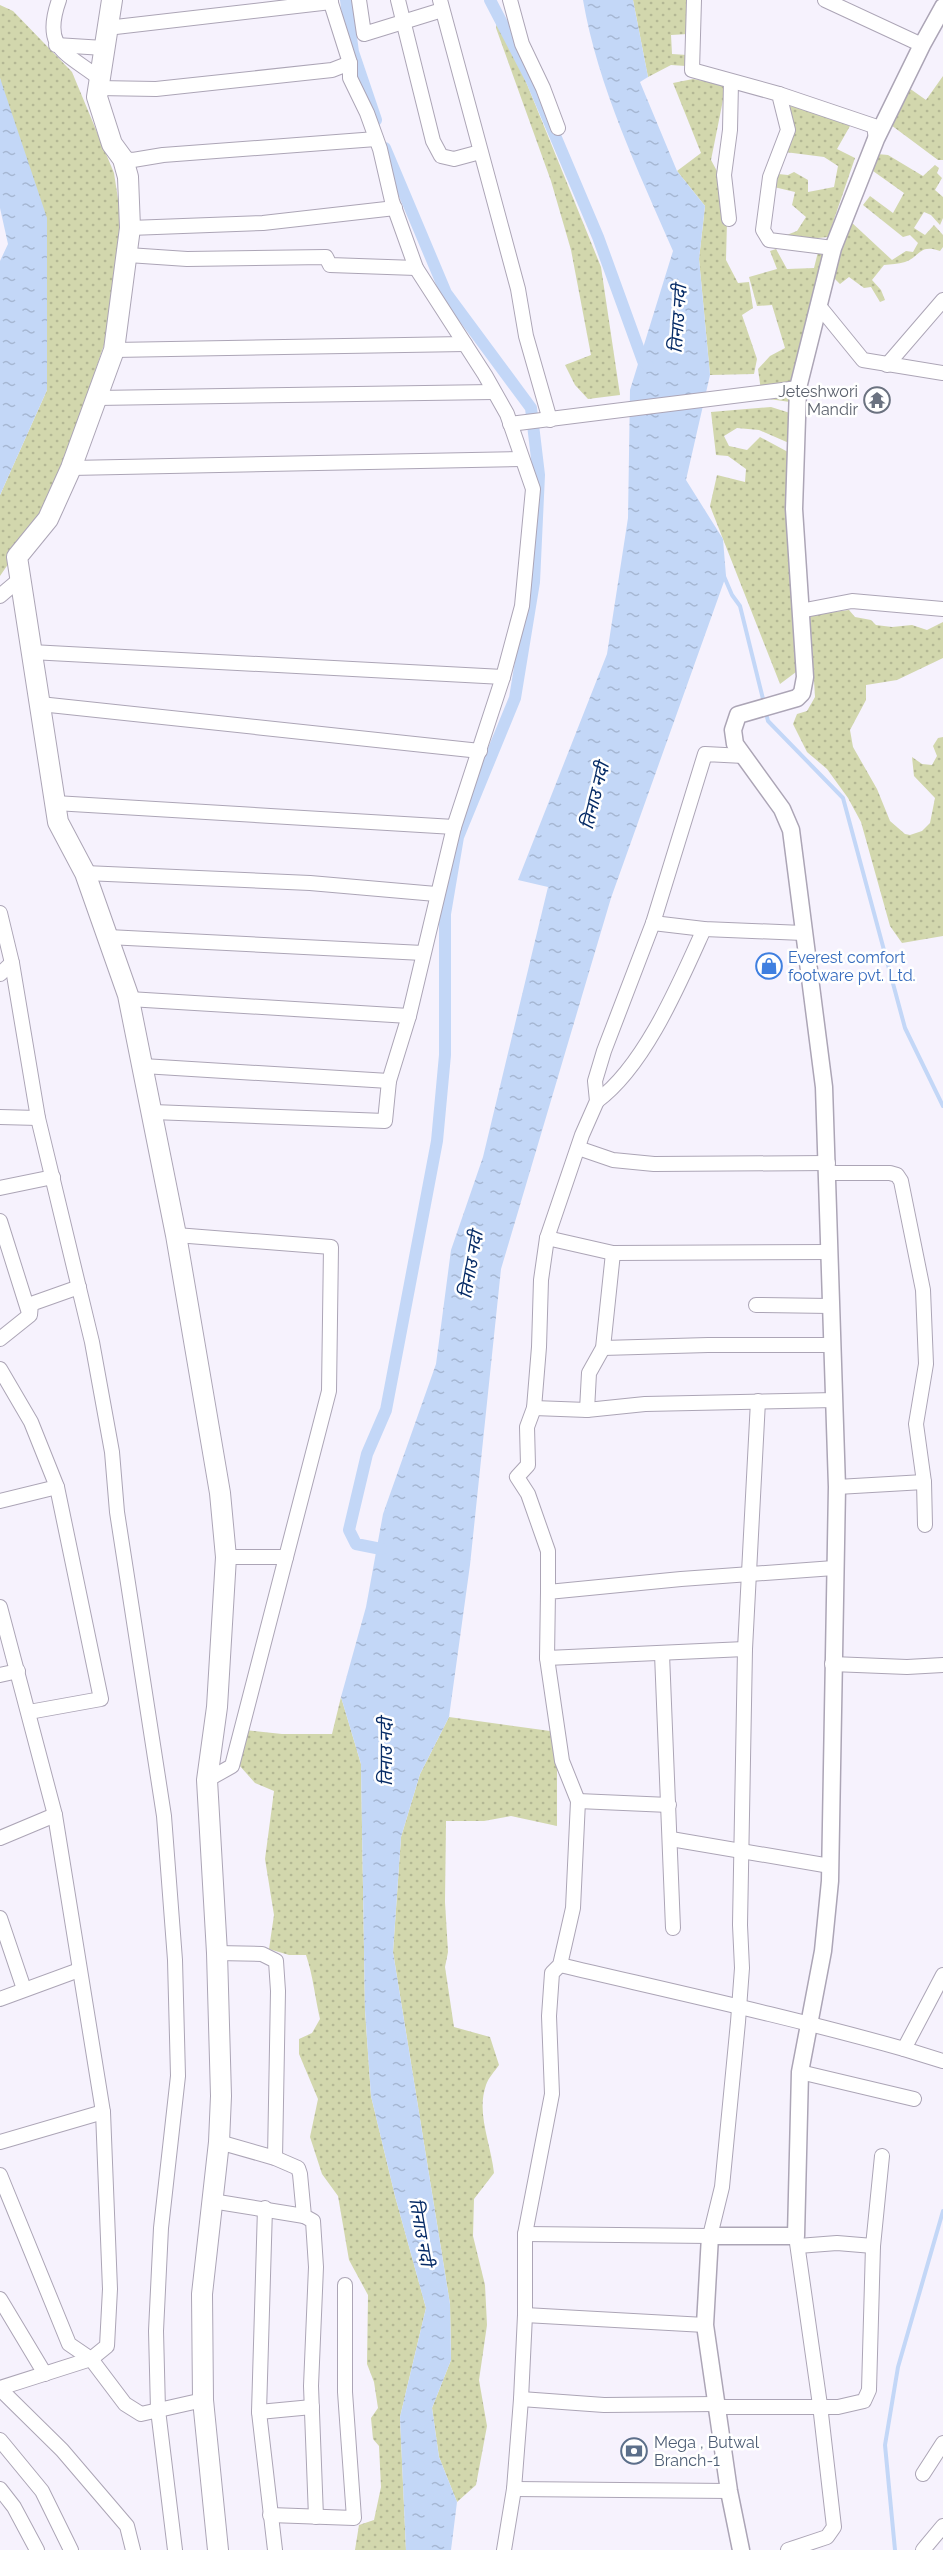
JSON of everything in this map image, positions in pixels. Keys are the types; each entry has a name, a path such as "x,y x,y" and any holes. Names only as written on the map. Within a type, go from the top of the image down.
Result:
{"main road":[{"path":"112,0 97,97 112,144 123,159 128,177 130,228 114,350 71,468 48,519 16,557 58,822 85,873 129,999 176,1235 220,1493 226,1557 217,1707 207,1780 217,1953 221,2096 219,2142 202,2294 204,2400 218,2550"}],"street":[{"path":"59,0 53,34 56,45 98,83 156,89 332,70 350,63"},
{"path":"359,0 364,34 403,22 441,5 518,289 526,336 550,420"},
{"path":"398,0 433,141 441,156 454,159 480,152"},
{"path":"510,0 522,44 543,88 558,128"},
{"path":"694,0 692,70 780,94 874,126 876,139"},
{"path":"825,0 922,45"},
{"path":"788,2550 827,2537 834,2527 797,2241 800,2072 823,1951 830,1866 837,1487 830,1306 828,1168 824,1087 791,830 783,809 732,737 738,715 797,698 802,693 805,677 794,509 798,388 833,248 876,139 943,7 934,0"},
{"path":"107,28 330,1 350,63 350,78 367,113 395,208 416,268 465,344 510,424 533,489 522,606 503,677 454,827 436,894 409,1016 389,1081 385,1121 153,1113"},
{"path":"56,45 104,48"},
{"path":"729,219 724,175 730,130 731,82"},
{"path":"780,94 788,130 770,177 763,230 769,240 833,248"},
{"path":"123,159 376,139"},
{"path":"130,228 262,223 395,208"},
{"path":"128,255 187,259 326,257 330,265 416,268"},
{"path":"887,364 943,300"},
{"path":"819,306 863,360 943,373"},
{"path":"114,350 465,344"},
{"path":"510,424 798,388"},
{"path":"97,398 493,392"},
{"path":"71,468 521,459"},
{"path":"0,596 20,579"},
{"path":"800,611 852,601 943,609"},
{"path":"31,652 503,677"},
{"path":"40,704 480,751"},
{"path":"504,2550 514,2489 521,2399 525,2315 525,2234 552,2094 549,2016 552,1973 560,1965 573,1908 578,1802 562,1761 547,1658 548,1551 528,1494 517,1477 528,1464 527,1427 534,1408 541,1280 548,1238 578,1148 597,1101 595,1081 604,1051 653,923 705,754 744,756"},
{"path":"55,803 454,827"},
{"path":"85,873 310,883 436,894"},
{"path":"0,914 6,961 38,1118 87,1315 112,1452 119,1524 164,1816 175,1960 178,2076 161,2228 156,2331 158,2410 175,2550"},
{"path":"653,923 705,929 803,933"},
{"path":"597,1101 611,1091 644,1047 676,990 705,929"},
{"path":"108,938 423,953"},
{"path":"0,974 6,961"},
{"path":"129,999 409,1016"},
{"path":"143,1066 389,1081"},
{"path":"0,1118 38,1118"},
{"path":"578,1148 613,1160 654,1164 828,1168 897,1175 901,1181 923,1290 926,1364 916,1424 924,1482 925,1524"},
{"path":"0,1188 52,1177"},
{"path":"0,1221 30,1315"},
{"path":"176,1235 331,1247 329,1391 232,1766 207,1780"},
{"path":"548,1238 613,1254 830,1252"},
{"path":"587,1410 589,1373 603,1348 613,1254"},
{"path":"0,1339 30,1315 31,1304 80,1287"},
{"path":"756,1305 830,1306"},
{"path":"603,1348 832,1345"},
{"path":"0,1369 31,1422 57,1487 101,1699 29,1712"},
{"path":"534,1408 587,1410 645,1404 835,1400"},
{"path":"741,2550 729,2492 705,2325 710,2236 722,2187 742,1968 745,1649 758,1402"},
{"path":"837,1487 924,1482"},
{"path":"0,1501 57,1487"},
{"path":"226,1557 286,1557"},
{"path":"548,1592 681,1579 834,1568"},
{"path":"0,1607 56,1815 79,1970 104,2112 111,2289 107,2346 91,2359 0,2389 62,2450 127,2526 131,2549"},
{"path":"547,1658 745,1649"},
{"path":"662,1654 673,1928"},
{"path":"832,1665 907,1667 943,1665"},
{"path":"0,1675 18,1671"},
{"path":"578,1802 669,1805"},
{"path":"0,1838 56,1815"},
{"path":"671,1839 830,1866"},
{"path":"0,1918 24,1989"},
{"path":"217,1953 262,1954 276,1961 278,1991 275,2158"},
{"path":"560,1965 739,2008 810,2022 943,2061"},
{"path":"0,1999 79,1970"},
{"path":"904,2049 943,1975"},
{"path":"800,2072 914,2099"},
{"path":"0,2142 104,2112"},
{"path":"219,2142 275,2158 298,2168 304,2216"},
{"path":"521,2399 604,2405 820,2405 838,2407 864,2401 869,2390 873,2246 882,2156"},
{"path":"0,2175 69,2344 91,2359 125,2404 141,2414 204,2400"},
{"path":"212,2201 265,2208 304,2216 313,2221 316,2267 312,2407 316,2517"},
{"path":"265,2208 259,2412 275,2550"},
{"path":"525,2234 710,2236 873,2246"},
{"path":"270,2516 354,2517 345,2392 345,2285"},
{"path":"0,2300 45,2374"},
{"path":"525,2315 705,2325"},
{"path":"259,2412 312,2407"},
{"path":"0,2440 42,2491 71,2550"},
{"path":"923,2474 943,2443"},
{"path":"0,2489 14,2507 37,2550"},
{"path":"514,2489 729,2492"},
{"path":"923,2550 943,2526"}],"green space":[{"path":"633,0 688,0 688,34 671,35 672,54 687,55 686,66 671,65 648,77"},
{"path":"0,5 13,11 72,72 114,173 122,225 112,321 52,500 0,576 0,495 47,390 0,78"},
{"path":"497,20 516,57 601,267 620,395 588,399 575,385 565,365 591,355 571,250 551,181 496,28"},
{"path":"943,76 943,160 938,160 891,125 909,88 926,100"},
{"path":"693,79 726,85 711,160 718,173 727,221 726,260 738,283 749,282 753,308 742,315 757,359 754,374 710,375 699,259 705,206 677,171 701,153 673,83"},
{"path":"787,105 826,115 850,126 837,149 855,158 828,237 798,240 784,236 797,231 806,217 792,205 795,192 774,187 778,174 788,175 794,172 808,180 808,192 834,187 838,166 824,157 785,152 795,133"},
{"path":"877,154 888,155 923,176 935,165 939,168 937,173 942,178 935,190 943,197 943,218 940,225 931,215 924,212 914,228 925,235 934,225 943,235 943,247 940,251 924,250 905,262 884,265 872,280 881,290 885,300 880,302 871,287 864,288 849,277 840,284 830,274 850,221 892,260 906,251 913,252 918,243 910,235 903,237 863,205 870,196 893,213 904,193 873,171"},
{"path":"776,249 787,269 814,268 818,252 826,255 790,402 762,398 758,369 770,356 785,348 772,305 757,306 749,277 777,269 770,251"},
{"path":"771,407 790,413 789,443 759,430 737,428 724,436 729,446 747,450 760,437 788,452 800,669 780,684 710,506 717,475 745,482 746,469 728,456 716,455 711,412"},
{"path":"849,610 855,617 871,620 876,625 892,627 912,625 927,630 943,622 943,658 897,680 866,685 866,700 850,730 853,747 877,789 890,821 905,834 910,835 922,831 930,823 935,798 914,776 912,757 922,764 932,765 937,756 933,746 938,738 943,737 943,936 902,943 890,926 861,822 848,798 827,769 807,752 793,724 797,714 807,711 815,697 810,615"},
{"path":"341,1697 361,1764 365,2010 371,2096 395,2196 426,2308 400,2417 406,2550 355,2550 359,2525 374,2520 381,2487 379,2446 373,2439 371,2418 378,2408 374,2382 367,2364 368,2295 349,2260 338,2196 322,2174 310,2137 318,2099 299,2054 299,2039 312,2033 320,2019 306,1955 289,1955 269,1949 274,1915 265,1859 274,1791 255,1783 239,1765 245,1730 282,1734 332,1734"},
{"path":"449,1717 550,1731 557,1767 557,1826 511,1816 484,1821 446,1821 445,1902 448,1952 445,1967 454,2027 490,2037 499,2065 487,2082 483,2096 483,2118 494,2173 474,2199 473,2236 485,2285 487,2325 479,2380 487,2426 476,2485 457,2502 439,2457 432,2408 451,2360 450,2304 393,1952 401,1837 420,1774"}],"water":[{"name":"तिनाउ नदी","path":"583,0 633,0 648,77 640,82 677,171 705,206 699,259 710,375 686,480 723,539 726,576 611,898 501,1269 470,1565 449,1717 420,1774 401,1837 393,1952 450,2304 451,2360 432,2408 439,2457 457,2502 451,2550 406,2550 400,2417 426,2308 395,2196 371,2096 365,2010 361,1764 341,1697 366,1607 383,1514 436,1364 451,1250 483,1157 548,887 518,880 607,654 628,518 630,390 673,251 620,128 598,65"},
{"path":"0,78 47,218 47,390 0,495 0,261 8,244 0,208"}],"waterway":[{"path":"346,0 353,52 376,120"},
{"path":"490,0 532,81 598,237 643,361 648,366"},
{"path":"381,1549 356,1544 349,1530 367,1454 386,1410 437,1141 445,1055 445,914 458,837 515,698 534,582 539,475 531,408 446,293 385,148"},
{"path":"723,574 732,595 740,606 764,703"},
{"path":"766,713 768,721 843,798 905,1028 943,1106"},
{"path":"895,2550 885,2445 898,2367 943,2211"}],"place":[{"name":"Jeteshwori Mandir","path":"877,400"},
{"name":"Everest comfort footware pvt. Ltd.","path":"769,966"},
{"name":"Mega , Butwal Branch-1","path":"634,2451"}]}
